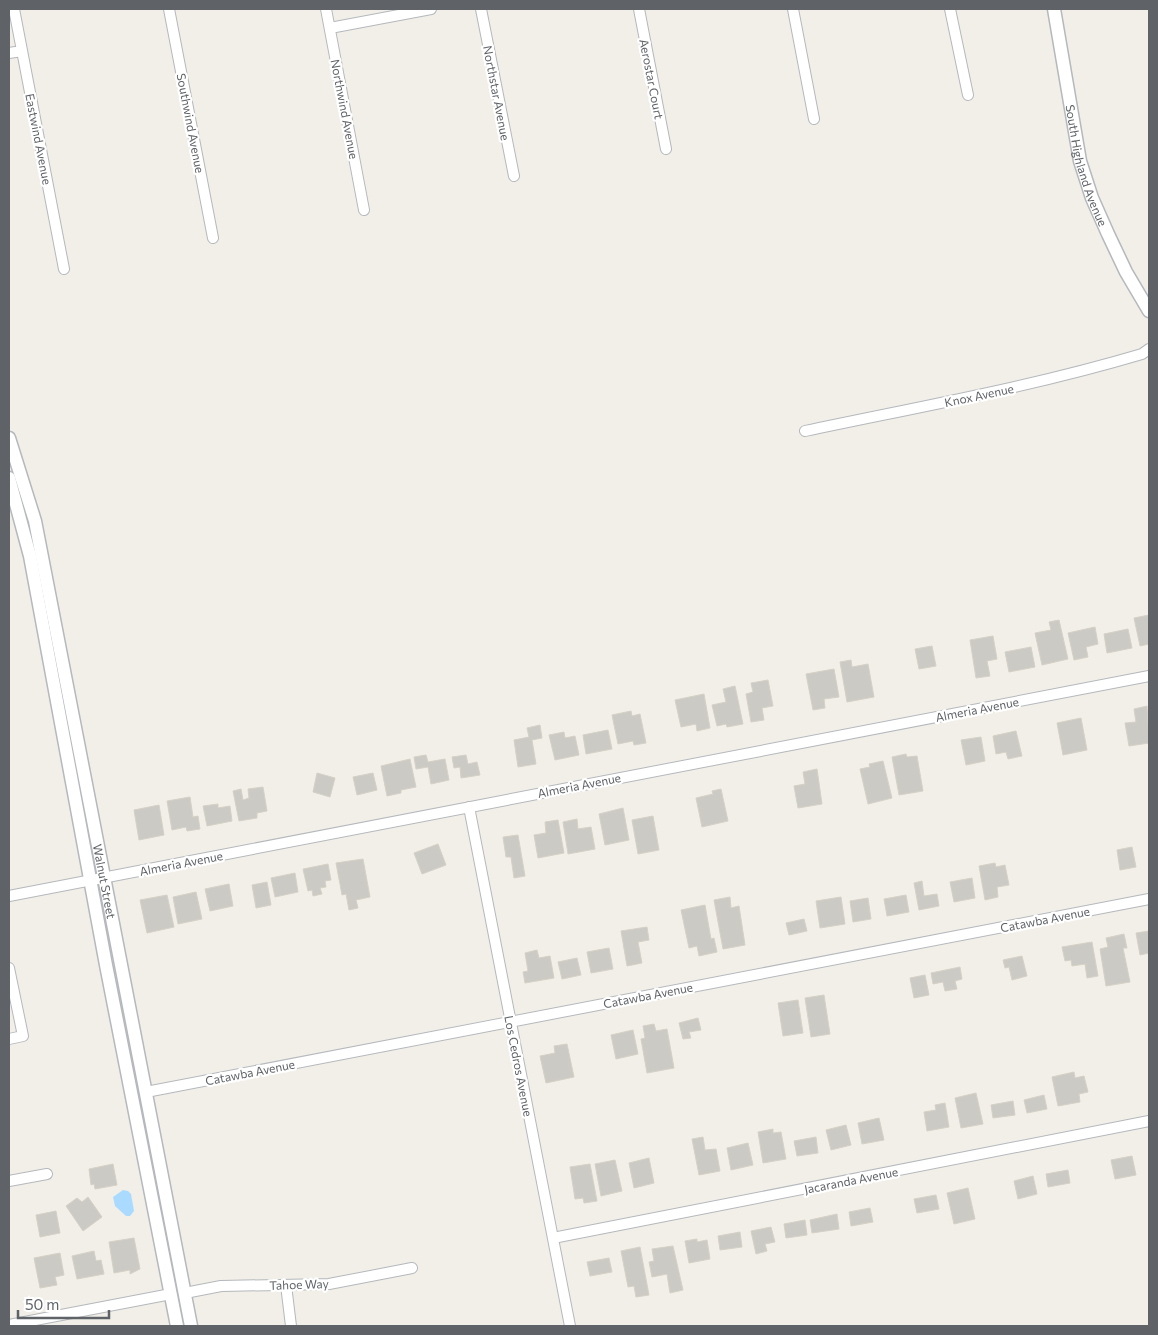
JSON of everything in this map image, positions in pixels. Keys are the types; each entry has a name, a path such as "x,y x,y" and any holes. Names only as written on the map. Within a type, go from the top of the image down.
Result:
{"street":[{"name":"Eastwind Avenue","path":"14,9 64,270"},
{"name":"Southwind Avenue","path":"169,9 213,238"},
{"name":"Northwind Avenue","path":"326,9 364,210"},
{"path":"330,28 431,9"},
{"name":"Northstar Avenue","path":"481,9 514,176"},
{"name":"Aerostar Court","path":"639,9 666,148"},
{"path":"793,9 814,119"},
{"path":"950,9 968,95"},
{"name":"South Highland Avenue","path":"1054,9 1083,170 1108,234 1126,272 1149,311"},
{"path":"9,53 22,50"},
{"name":"Knox Avenue","path":"805,431 1031,384 1142,354 1149,349"},
{"name":"Walnut Street","path":"9,438 35,521 191,1326"},
{"name":"Walnut Street","path":"9,478 22,519 30,556 177,1326"},
{"name":"Almeria Avenue","path":"9,896 1149,676"},
{"name":"Los Cedros Avenue","path":"468,807 570,1326"},
{"name":"Catawba Avenue","path":"146,1092 1149,899"},
{"path":"9,968 23,1036 9,1039"},
{"name":"Jacaranda Avenue","path":"552,1238 1149,1121"},
{"path":"9,1181 47,1174"},
{"name":"Tahoe Way","path":"185,1293 221,1286 329,1284 412,1268"},
{"path":"286,1285 290,1326"},
{"path":"9,1325 171,1294"}],"water":[{"path":"123,1190 131,1194 134,1211 130,1216 126,1216 115,1206 113,1197"}],"building":[{"path":"1149,615 1149,644 1140,646 1134,618"},
{"path":"1059,620 1068,659 1042,665 1035,633 1051,630 1049,622"},
{"path":"1095,627 1098,644 1086,647 1088,657 1074,660 1068,633"},
{"path":"1128,629 1132,648 1107,653 1104,634"},
{"path":"993,636 997,659 987,661 990,676 976,678 970,640"},
{"path":"932,646 936,666 919,669 915,649"},
{"path":"1031,647 1035,667 1009,672 1005,652"},
{"path":"851,660 852,667 868,664 874,697 847,702 840,662"},
{"path":"834,669 839,697 824,699 825,708 813,710 806,674"},
{"path":"768,680 773,706 762,708 764,720 751,722 746,694 753,692 751,683"},
{"path":"735,686 743,724 727,727 726,724 717,726 712,705 726,702 723,689"},
{"path":"704,694 710,728 697,731 696,724 681,727 675,700"},
{"path":"1147,706 1149,743 1129,746 1125,723 1136,722 1134,709"},
{"path":"631,711 632,716 640,714 646,743 634,745 633,741 618,744 612,715"},
{"path":"1081,718 1087,750 1063,755 1057,723"},
{"path":"540,725 542,738 532,740 536,764 518,767 514,740 529,737 527,728"},
{"path":"608,730 612,749 586,754 583,735"},
{"path":"1016,731 1022,756 1008,759 1006,752 996,754 993,736"},
{"path":"564,732 565,738 575,736 579,755 555,760 549,735"},
{"path":"981,737 985,761 966,765 961,740"},
{"path":"906,754 907,757 917,756 923,791 899,795 892,757"},
{"path":"426,755 428,762 445,759 449,780 431,784 428,767 416,769 414,757"},
{"path":"466,755 468,764 477,762 480,775 461,778 460,767 454,768 452,757"},
{"path":"410,759 416,787 401,790 401,793 387,796 381,766"},
{"path":"883,761 892,798 868,804 860,769 870,767 869,764"},
{"path":"817,769 822,804 798,808 794,786 805,784 803,772"},
{"path":"317,773 335,778 330,797 313,792"},
{"path":"373,773 377,790 357,795 353,777"},
{"path":"263,787 267,811 257,813 257,818 239,821 233,791 241,789 243,800 249,798 248,789"},
{"path":"721,789 728,821 702,827 696,798 713,794 712,791"},
{"path":"190,797 193,817 198,816 200,829 187,831 186,827 172,830 167,801"},
{"path":"218,804 218,808 230,806 232,821 207,826 203,806"},
{"path":"159,805 164,835 139,840 134,810"},
{"path":"623,808 629,840 605,845 599,814"},
{"path":"653,816 659,850 638,854 632,820"},
{"path":"577,819 578,829 591,827 595,849 568,854 563,822"},
{"path":"558,820 564,853 538,858 534,835 546,833 545,822"},
{"path":"518,835 525,876 514,878 511,857 506,857 503,837"},
{"path":"438,844 446,865 422,874 414,853"},
{"path":"1132,847 1136,867 1120,870 1117,850"},
{"path":"363,859 370,897 356,900 358,908 349,910 346,894 342,895 336,863"},
{"path":"995,863 996,867 1005,865 1009,885 997,887 998,897 985,900 979,866"},
{"path":"328,864 331,880 325,881 326,887 320,888 322,894 313,896 312,890 308,891 303,869"},
{"path":"295,873 298,892 275,897 271,878"},
{"path":"972,878 975,898 954,902 950,882"},
{"path":"922,881 924,896 937,894 939,906 919,910 914,883"},
{"path":"267,882 271,905 256,908 252,885"},
{"path":"229,884 233,906 210,911 205,889"},
{"path":"196,892 202,919 178,924 173,897"},
{"path":"167,895 174,927 147,933 140,900"},
{"path":"906,895 909,912 887,916 884,899"},
{"path":"730,897 731,908 739,906 745,945 723,949 714,900"},
{"path":"841,897 845,924 820,928 816,901"},
{"path":"868,898 871,919 853,922 850,901"},
{"path":"705,905 711,939 714,938 717,952 699,956 697,946 689,948 681,910"},
{"path":"804,919 807,931 789,935 786,923"},
{"path":"647,927 649,940 638,942 642,963 627,966 621,931"},
{"path":"1149,931 1149,953 1140,955 1136,933"},
{"path":"1124,934 1127,948 1123,948 1130,982 1106,986 1100,949 1108,947 1106,938"},
{"path":"1092,942 1098,976 1087,978 1085,964 1072,966 1071,960 1065,961 1062,947"},
{"path":"609,948 613,969 591,973 587,952"},
{"path":"537,950 539,958 550,956 554,978 525,983 523,972 528,971 525,953"},
{"path":"1022,956 1027,976 1012,980 1009,967 1005,968 1003,960"},
{"path":"577,958 581,975 562,979 558,962"},
{"path":"960,967 962,979 955,981 957,989 945,991 943,982 933,984 931,973"},
{"path":"925,975 929,995 914,998 910,978"},
{"path":"824,995 830,1034 811,1037 805,998"},
{"path":"798,1000 803,1033 783,1036 778,1003"},
{"path":"698,1018 701,1030 689,1032 691,1038 683,1039 679,1023"},
{"path":"654,1024 656,1031 667,1029 674,1068 647,1073 641,1039 645,1038 643,1026"},
{"path":"633,1030 638,1054 616,1059 611,1035"},
{"path":"567,1044 574,1077 546,1083 540,1056 555,1053 554,1046"},
{"path":"1074,1072 1075,1078 1084,1076 1088,1092 1079,1094 1080,1102 1058,1106 1052,1077"},
{"path":"976,1093 983,1124 961,1128 955,1098"},
{"path":"1044,1095 1047,1109 1027,1113 1024,1100"},
{"path":"1013,1101 1015,1115 993,1118 991,1105"},
{"path":"945,1103 949,1127 927,1131 924,1112 936,1110 935,1105"},
{"path":"879,1118 884,1140 862,1144 858,1123"},
{"path":"846,1125 851,1145 831,1150 826,1130"},
{"path":"773,1129 773,1133 781,1132 786,1159 763,1163 758,1132"},
{"path":"703,1137 705,1150 716,1149 720,1171 699,1175 692,1139"},
{"path":"816,1137 818,1153 797,1156 794,1141"},
{"path":"748,1143 753,1165 731,1170 727,1148"},
{"path":"1132,1156 1136,1175 1115,1179 1111,1160"},
{"path":"649,1158 654,1183 634,1188 629,1163"},
{"path":"615,1160 622,1191 601,1196 595,1164"},
{"path":"113,1164 117,1185 95,1189 94,1184 91,1185 89,1169"},
{"path":"590,1164 597,1201 584,1203 583,1198 575,1199 570,1167"},
{"path":"1068,1170 1070,1183 1048,1187 1046,1174"},
{"path":"1033,1176 1037,1194 1018,1199 1014,1181"},
{"path":"968,1188 975,1219 954,1224 947,1193"},
{"path":"936,1195 939,1209 917,1213 914,1199"},
{"path":"88,1197 102,1217 83,1231 66,1206 77,1198 82,1202"},
{"path":"870,1208 873,1222 851,1226 849,1212"},
{"path":"56,1211 60,1233 40,1237 36,1215"},
{"path":"837,1214 839,1229 812,1233 810,1220"},
{"path":"805,1220 807,1235 786,1238 784,1224"},
{"path":"771,1227 775,1242 765,1244 767,1251 756,1254 751,1231"},
{"path":"740,1232 742,1247 720,1250 718,1236"},
{"path":"134,1238 140,1269 130,1274 130,1270 114,1273 109,1242"},
{"path":"697,1239 697,1242 707,1240 710,1259 689,1263 685,1241"},
{"path":"673,1246 683,1290 670,1293 667,1274 652,1277 649,1262 654,1261 652,1249"},
{"path":"640,1247 649,1295 636,1297 634,1286 628,1287 621,1251"},
{"path":"94,1251 96,1261 101,1260 104,1274 77,1279 72,1256"},
{"path":"60,1253 64,1275 55,1277 57,1285 40,1288 34,1258"},
{"path":"609,1258 612,1272 590,1276 587,1262"}]}
